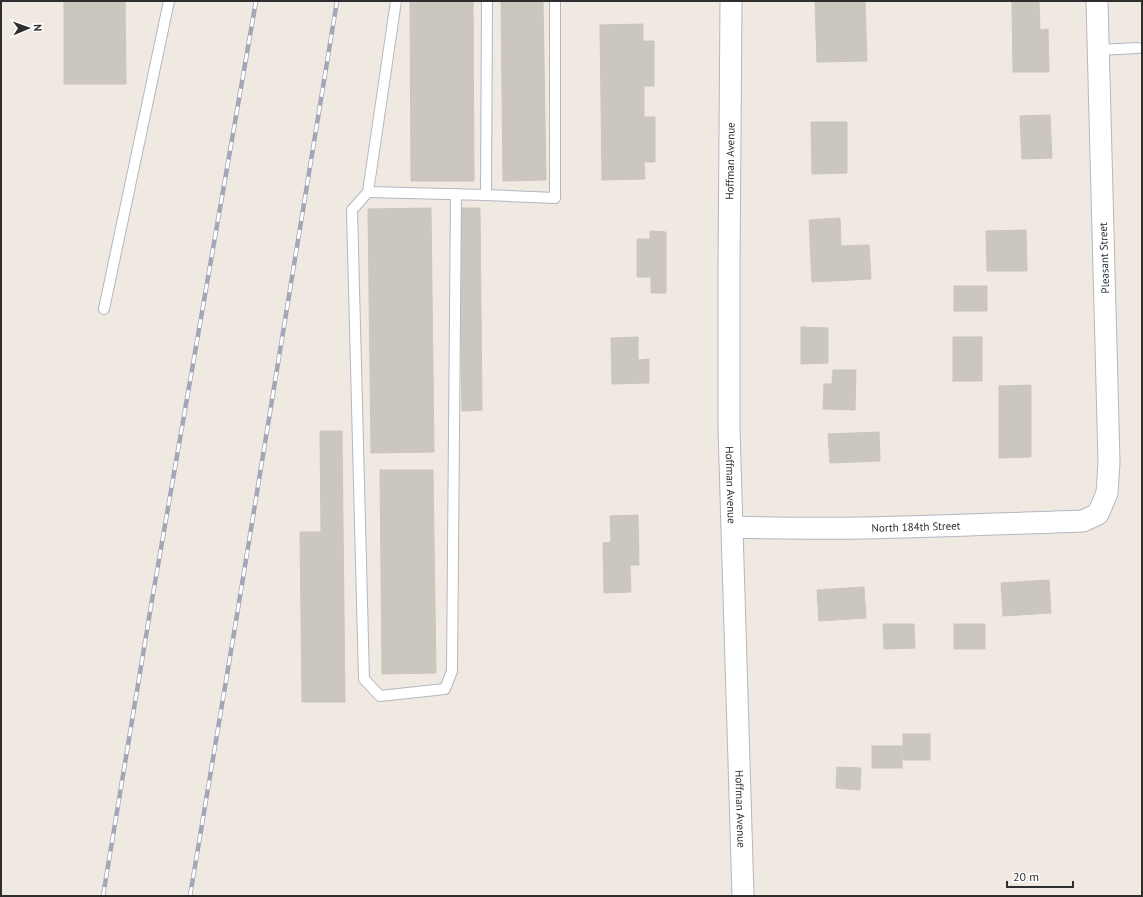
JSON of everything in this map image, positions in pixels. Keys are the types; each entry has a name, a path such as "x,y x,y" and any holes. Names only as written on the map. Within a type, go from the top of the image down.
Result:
{"street":[{"name":"Hoffman Avenue","path":"731,1 729,428 743,896"},
{"name":"Pleasant Street","path":"1097,1 1109,462 1107,493 1098,514"},
{"name":"North 184th Street","path":"732,528 772,529 934,526 1083,521 1098,514"}],"lane":[{"path":"104,309 169,1"},
{"path":"396,1 368,192 352,210 364,679 380,696 444,689 452,671 456,194"},
{"path":"486,195 487,1"},
{"path":"368,192 555,198 555,1"},
{"path":"1098,50 1138,48"}],"building":[{"path":"64,1 125,1 126,84 64,84"},
{"path":"410,1 473,1 474,181 411,181"},
{"path":"501,1 543,1 546,180 503,181"},
{"path":"815,1 865,1 867,61 817,62"},
{"path":"1012,1 1039,1 1040,30 1048,29 1049,72 1013,72"},
{"path":"643,24 643,41 654,41 654,86 644,86 644,117 655,117 655,162 644,162 645,179 602,180 600,25"},
{"path":"1050,115 1052,158 1022,159 1020,116"},
{"path":"811,122 847,122 847,173 812,174"},
{"path":"431,208 434,452 371,453 368,209"},
{"path":"459,208 480,208 482,410 462,411"},
{"path":"840,218 841,246 869,245 871,279 812,282 809,220"},
{"path":"1026,230 1027,271 987,271 986,231"},
{"path":"650,231 666,232 666,293 651,293 651,277 637,277 637,239 650,239"},
{"path":"954,286 987,286 987,311 954,311"},
{"path":"801,327 828,328 828,363 801,364"},
{"path":"638,337 638,360 649,359 649,383 612,384 611,338"},
{"path":"953,337 982,337 982,381 953,381"},
{"path":"833,370 856,370 855,410 823,409 824,384 832,384"},
{"path":"1031,385 1031,457 999,458 999,386"},
{"path":"320,431 342,431 345,702 302,702 300,532 321,532"},
{"path":"879,432 880,461 830,463 828,434"},
{"path":"380,470 433,470 436,673 382,674"},
{"path":"638,515 639,565 630,565 631,592 604,593 603,543 611,542 610,516"},
{"path":"1049,580 1051,613 1003,616 1001,583"},
{"path":"864,587 866,618 819,621 817,590"},
{"path":"883,624 914,624 915,648 884,649"},
{"path":"954,624 985,624 985,649 954,649"},
{"path":"903,734 930,734 930,760 903,760"},
{"path":"872,746 902,746 902,768 872,768"},
{"path":"837,767 861,768 860,790 836,788"}],"railway":[{"path":"103,896 152,600 256,1"},
{"path":"190,896 337,1"}]}
